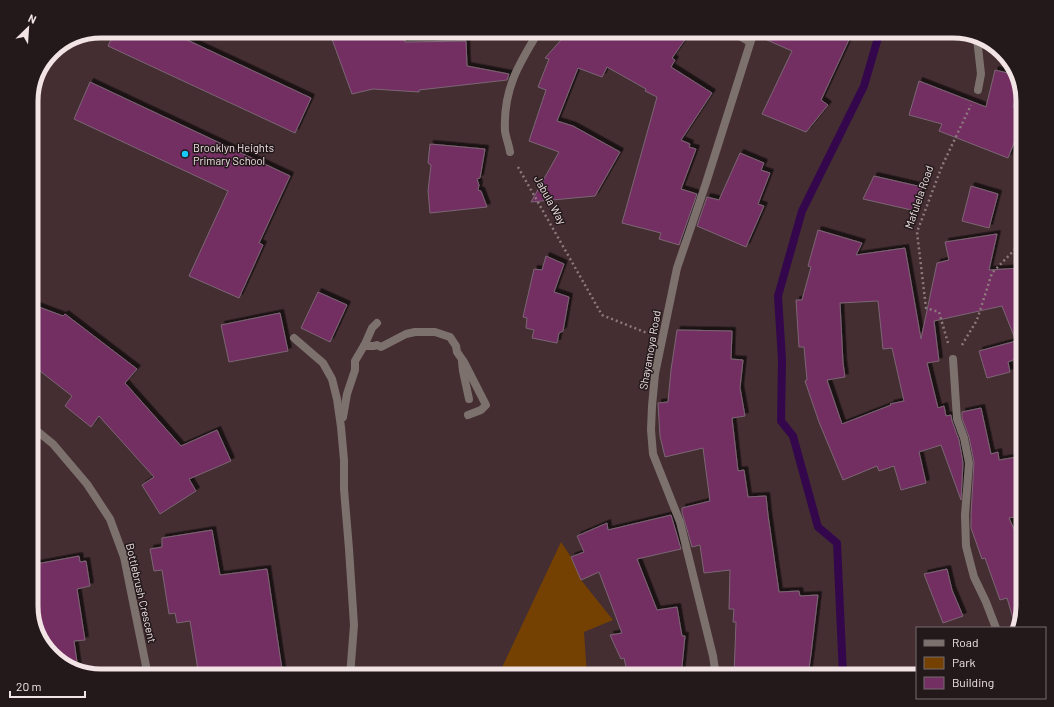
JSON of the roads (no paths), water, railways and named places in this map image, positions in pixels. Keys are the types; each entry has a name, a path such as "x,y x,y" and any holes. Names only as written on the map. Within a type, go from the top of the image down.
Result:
{"street":[{"path":"510,152 506,132 506,105 510,86 525,53 535,38"},
{"path":"743,38 750,42"},
{"name":"Shayamoya Road","path":"715,669 680,522 653,454 651,430 652,406 655,374 676,268 706,183 751,38"},
{"path":"978,44 981,74 978,90"},
{"path":"342,427 346,401 355,370 354,361 364,346 372,328 377,323"},
{"path":"364,346 377,345 380,347 406,334 423,332 435,332 450,337 486,406 481,410 468,415"},
{"path":"294,338 323,363 332,379 342,427 344,489 354,625 351,669"},
{"path":"462,359 462,371 469,399"},
{"path":"953,359 957,419 964,438 969,463 965,515 966,546 974,577 996,627"},
{"name":"Bottlebrush Crescent","path":"38,432 53,444 87,484 110,519 124,557 147,669"}],"waterway":[{"path":"843,669 837,543 818,527 793,436 781,421 782,360 778,296 802,211 864,86 878,38"}],"place":[{"name":"Brooklyn Heights Primary School","path":"185,154"}]}
